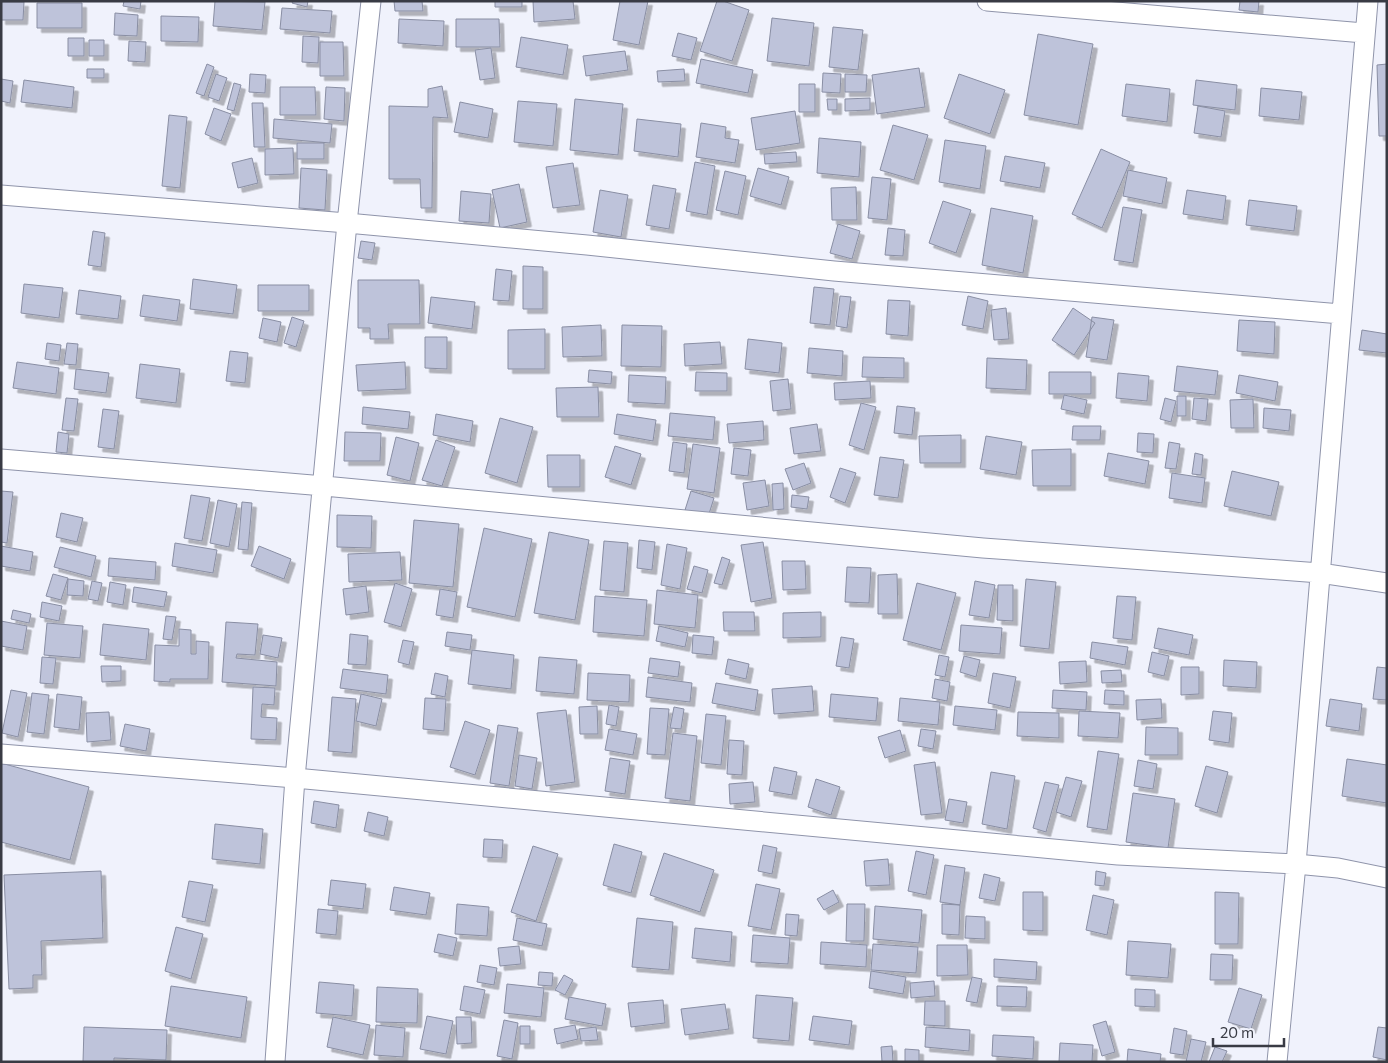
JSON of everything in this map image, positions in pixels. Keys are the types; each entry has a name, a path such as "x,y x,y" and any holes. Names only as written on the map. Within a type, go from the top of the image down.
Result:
{"street":[{"path":"275,1062 295,778 324,486 347,223 371,1"},
{"path":"987,1 1364,33"},
{"path":"1277,1062 1296,864 1368,1"},
{"path":"1,195 347,223 587,245 834,271 1341,314"},
{"path":"1,459 324,486 983,548 1320,573 1387,582"},
{"path":"1,754 295,778 1118,855 1296,864 1338,868 1387,878"}],"building":[{"path":"124,1 141,1 140,9 123,6"},
{"path":"215,1 265,2 262,30 213,26"},
{"path":"293,1 308,1 307,7 292,3"},
{"path":"394,1 422,1 423,11 395,11"},
{"path":"495,1 522,1 522,7 495,7"},
{"path":"533,1 573,1 575,19 534,22"},
{"path":"620,1 648,1 639,45 613,40"},
{"path":"717,1 723,1 749,10 732,61 700,51"},
{"path":"1240,1 1259,1 1258,12 1239,10"},
{"path":"1,2 24,2 23,20 1,20"},
{"path":"37,3 82,3 82,28 37,28"},
{"path":"282,8 332,11 330,33 280,29"},
{"path":"115,13 138,15 137,36 114,35"},
{"path":"161,16 199,17 198,42 161,41"},
{"path":"772,18 814,23 809,66 767,61"},
{"path":"399,19 444,21 443,46 398,43"},
{"path":"456,19 499,19 500,47 456,47"},
{"path":"833,27 863,30 858,70 829,67"},
{"path":"678,33 697,38 691,60 672,56"},
{"path":"1038,34 1093,44 1078,125 1024,115"},
{"path":"303,36 319,37 318,63 302,62"},
{"path":"521,37 568,45 563,75 516,67"},
{"path":"68,38 84,38 84,56 68,56"},
{"path":"89,40 104,40 104,56 89,56"},
{"path":"129,41 146,42 145,62 128,61"},
{"path":"320,42 343,42 344,76 320,76"},
{"path":"491,48 495,78 480,80 475,50"},
{"path":"625,51 628,70 586,76 583,56"},
{"path":"701,59 753,70 748,93 696,83"},
{"path":"207,64 214,67 204,96 196,93"},
{"path":"1387,64 1387,136 1379,136 1377,65"},
{"path":"919,68 925,107 877,114 872,75"},
{"path":"87,69 104,69 104,78 87,78"},
{"path":"684,69 685,81 658,82 657,71"},
{"path":"823,73 841,74 840,93 822,92"},
{"path":"216,74 227,78 219,101 208,97"},
{"path":"250,74 266,75 265,93 249,92"},
{"path":"845,74 867,75 866,92 845,92"},
{"path":"959,74 1005,90 990,134 944,118"},
{"path":"1,79 13,81 10,103 1,101"},
{"path":"24,80 74,87 72,108 21,102"},
{"path":"1196,80 1237,85 1235,110 1193,105"},
{"path":"234,83 241,85 234,111 227,109"},
{"path":"799,84 815,84 815,112 799,112"},
{"path":"1126,84 1170,89 1167,122 1122,116"},
{"path":"442,86 448,118 433,117 432,208 421,208 420,179 389,179 389,106 428,107 428,89"},
{"path":"280,87 315,87 316,115 280,115"},
{"path":"326,87 345,88 344,121 324,119"},
{"path":"1261,88 1302,92 1299,120 1259,116"},
{"path":"870,98 870,110 845,111 845,99"},
{"path":"575,99 623,104 618,155 570,150"},
{"path":"827,99 837,99 837,110 828,110"},
{"path":"518,101 557,104 553,146 514,142"},
{"path":"460,102 493,109 488,138 454,132"},
{"path":"252,103 263,103 265,147 254,147"},
{"path":"1198,106 1225,111 1221,137 1194,133"},
{"path":"214,108 231,114 221,141 205,134"},
{"path":"795,111 800,143 756,150 751,118"},
{"path":"169,115 187,117 180,188 162,186"},
{"path":"274,119 332,124 330,143 273,138"},
{"path":"637,119 681,124 678,157 634,151"},
{"path":"701,123 726,127 725,138 739,140 735,163 696,157"},
{"path":"893,125 928,135 914,180 880,170"},
{"path":"819,138 861,142 859,177 817,173"},
{"path":"945,140 986,146 980,189 939,182"},
{"path":"297,143 324,143 324,159 297,159"},
{"path":"293,148 294,174 265,175 265,149"},
{"path":"1101,149 1130,162 1102,228 1072,214"},
{"path":"796,152 797,162 765,164 764,154"},
{"path":"1005,156 1045,163 1040,188 1000,181"},
{"path":"252,158 258,183 238,188 232,163"},
{"path":"695,162 715,166 707,215 686,211"},
{"path":"573,163 580,205 553,208 546,167"},
{"path":"301,168 327,170 325,210 299,208"},
{"path":"758,168 789,177 781,205 750,196"},
{"path":"1128,170 1167,178 1162,204 1123,196"},
{"path":"725,171 746,176 738,215 716,210"},
{"path":"872,177 891,179 887,220 868,218"},
{"path":"519,184 527,222 500,228 492,190"},
{"path":"653,185 676,189 669,229 646,225"},
{"path":"856,187 857,220 832,220 831,188"},
{"path":"600,190 628,195 621,237 593,232"},
{"path":"1187,190 1226,196 1223,220 1183,214"},
{"path":"461,191 491,194 489,223 459,221"},
{"path":"1249,200 1297,206 1294,231 1246,225"},
{"path":"943,201 971,210 956,253 929,243"},
{"path":"1123,207 1142,210 1133,263 1114,260"},
{"path":"991,208 1033,216 1023,273 982,265"},
{"path":"838,224 860,231 852,259 830,253"},
{"path":"888,228 905,230 903,256 885,255"},
{"path":"93,231 105,233 101,267 88,265"},
{"path":"361,241 375,243 372,260 358,258"},
{"path":"523,266 543,267 543,309 523,309"},
{"path":"496,269 512,271 509,301 493,300"},
{"path":"193,279 237,285 233,314 190,309"},
{"path":"358,280 419,280 420,324 388,324 389,339 370,339 370,328 358,328"},
{"path":"24,284 63,288 59,318 21,313"},
{"path":"258,285 309,285 309,311 258,311"},
{"path":"814,287 834,289 830,325 810,323"},
{"path":"79,290 121,296 118,319 76,314"},
{"path":"143,295 180,300 177,321 140,316"},
{"path":"840,296 851,297 847,328 836,326"},
{"path":"968,296 988,301 983,329 962,325"},
{"path":"431,297 475,302 472,329 428,323"},
{"path":"888,300 910,301 908,336 886,334"},
{"path":"1006,308 1009,339 994,340 991,310"},
{"path":"1073,308 1095,323 1074,355 1052,340"},
{"path":"292,317 304,321 296,347 284,343"},
{"path":"1092,317 1114,320 1107,360 1086,357"},
{"path":"263,318 281,322 277,342 259,338"},
{"path":"1239,320 1275,322 1274,354 1237,351"},
{"path":"601,325 602,356 563,357 562,327"},
{"path":"622,325 662,326 661,367 621,366"},
{"path":"545,329 545,369 508,369 508,330"},
{"path":"1362,330 1387,334 1387,353 1359,350"},
{"path":"425,337 447,337 447,369 425,368"},
{"path":"748,339 782,343 779,373 745,369"},
{"path":"720,342 722,364 685,366 684,344"},
{"path":"47,343 61,345 59,361 45,359"},
{"path":"67,343 78,344 76,365 64,364"},
{"path":"809,348 843,351 842,376 807,373"},
{"path":"230,351 248,353 245,383 226,381"},
{"path":"863,357 904,358 904,378 862,377"},
{"path":"987,358 1027,360 1026,390 986,388"},
{"path":"17,362 59,368 56,394 13,388"},
{"path":"405,362 406,389 358,391 356,365"},
{"path":"140,364 180,369 176,403 136,398"},
{"path":"1177,366 1218,371 1215,395 1174,391"},
{"path":"76,369 109,373 106,393 74,389"},
{"path":"589,370 612,372 611,384 588,382"},
{"path":"696,372 727,373 727,391 695,391"},
{"path":"1049,372 1091,372 1091,394 1049,394"},
{"path":"1118,373 1149,376 1147,401 1116,398"},
{"path":"629,375 666,377 665,404 628,402"},
{"path":"1239,375 1278,382 1275,401 1236,393"},
{"path":"788,379 791,409 773,411 770,381"},
{"path":"870,381 871,398 835,400 834,383"},
{"path":"598,387 599,417 557,417 556,388"},
{"path":"1064,395 1087,400 1084,414 1061,409"},
{"path":"1177,396 1186,396 1186,416 1177,416"},
{"path":"66,398 78,399 74,431 62,430"},
{"path":"1165,398 1176,401 1171,422 1160,419"},
{"path":"1194,398 1208,399 1206,421 1192,419"},
{"path":"1253,399 1254,428 1231,428 1230,400"},
{"path":"861,403 876,407 864,450 849,445"},
{"path":"897,406 915,408 912,435 894,433"},
{"path":"363,407 410,412 408,429 362,424"},
{"path":"1264,408 1291,410 1289,431 1263,428"},
{"path":"103,409 119,411 114,449 98,447"},
{"path":"670,413 715,417 713,440 668,436"},
{"path":"436,414 473,421 470,442 433,435"},
{"path":"617,414 656,420 653,441 614,434"},
{"path":"500,418 533,427 517,483 485,473"},
{"path":"763,421 764,440 729,443 727,424"},
{"path":"817,424 821,451 794,454 790,428"},
{"path":"1073,426 1101,426 1100,440 1072,440"},
{"path":"58,432 69,434 67,453 56,452"},
{"path":"345,432 381,433 380,461 344,461"},
{"path":"1138,433 1154,434 1153,453 1137,452"},
{"path":"961,435 961,463 920,463 919,436"},
{"path":"986,436 1022,442 1016,475 980,469"},
{"path":"396,437 419,443 410,481 387,475"},
{"path":"436,440 455,447 442,486 422,480"},
{"path":"673,442 687,444 684,473 669,471"},
{"path":"1169,442 1180,444 1176,469 1165,468"},
{"path":"693,444 720,448 714,493 687,489"},
{"path":"615,446 641,454 631,485 605,477"},
{"path":"734,448 751,450 748,476 731,474"},
{"path":"1071,449 1071,486 1033,486 1032,450"},
{"path":"1108,453 1149,461 1145,484 1104,476"},
{"path":"1195,453 1203,455 1201,475 1192,474"},
{"path":"547,455 580,455 580,487 548,487"},
{"path":"880,457 904,460 898,498 874,495"},
{"path":"804,463 811,483 793,490 785,469"},
{"path":"840,468 856,473 845,503 830,497"},
{"path":"1232,471 1279,482 1271,516 1224,506"},
{"path":"1172,473 1205,478 1202,503 1169,498"},
{"path":"765,480 769,506 747,510 743,483"},
{"path":"783,483 784,509 773,510 772,484"},
{"path":"1,491 13,492 7,543 1,542"},
{"path":"691,491 714,498 708,517 685,510"},
{"path":"191,495 210,498 202,541 184,538"},
{"path":"792,495 809,497 807,509 791,507"},
{"path":"218,500 237,504 229,547 210,543"},
{"path":"242,502 252,503 248,550 238,549"},
{"path":"61,513 83,518 77,542 56,537"},
{"path":"337,515 372,516 371,548 337,547"},
{"path":"414,520 459,524 453,587 409,583"},
{"path":"484,528 532,539 515,617 467,607"},
{"path":"549,532 589,540 575,620 534,613"},
{"path":"639,540 655,542 652,570 637,568"},
{"path":"604,541 628,543 624,592 600,590"},
{"path":"763,542 772,598 751,602 741,545"},
{"path":"175,543 217,550 213,573 172,566"},
{"path":"667,544 687,548 680,589 661,585"},
{"path":"1,546 33,552 30,571 1,566"},
{"path":"259,546 291,559 284,579 251,566"},
{"path":"60,547 96,556 91,577 54,567"},
{"path":"400,552 402,580 349,582 348,554"},
{"path":"722,557 730,560 722,585 714,583"},
{"path":"109,558 156,562 155,580 108,576"},
{"path":"782,561 805,561 806,589 783,590"},
{"path":"694,566 708,570 702,593 687,589"},
{"path":"847,567 871,568 869,603 845,602"},
{"path":"53,574 68,578 61,600 46,596"},
{"path":"897,574 898,614 878,614 878,575"},
{"path":"68,579 84,581 83,596 67,595"},
{"path":"1026,579 1056,582 1049,649 1020,646"},
{"path":"92,581 102,583 98,601 88,599"},
{"path":"975,581 995,585 989,618 969,615"},
{"path":"110,582 126,585 123,605 107,602"},
{"path":"395,583 412,589 401,627 384,622"},
{"path":"917,583 956,593 941,650 903,640"},
{"path":"998,585 1013,585 1013,621 997,620"},
{"path":"366,586 369,612 346,615 343,589"},
{"path":"134,587 167,592 164,607 132,602"},
{"path":"440,589 457,592 453,618 436,615"},
{"path":"657,590 698,595 695,628 654,624"},
{"path":"595,596 647,600 644,636 593,632"},
{"path":"1117,596 1136,597 1132,640 1113,638"},
{"path":"42,602 62,606 59,621 40,617"},
{"path":"13,610 31,614 29,623 11,619"},
{"path":"723,612 754,612 755,631 724,631"},
{"path":"821,612 821,637 783,638 783,613"},
{"path":"166,616 176,617 172,640 163,639"},
{"path":"1,621 27,626 23,650 1,646"},
{"path":"226,622 258,624 255,655 237,654 236,658 277,662 276,686 222,682"},
{"path":"47,623 83,626 80,658 44,655"},
{"path":"103,624 149,629 146,660 100,655"},
{"path":"961,625 1002,628 1000,654 959,651"},
{"path":"659,626 688,633 685,647 656,641"},
{"path":"1158,628 1193,635 1189,655 1154,648"},
{"path":"179,629 191,630 191,654 196,654 196,641 209,642 208,679 170,679 170,682 154,681 155,645 179,646"},
{"path":"447,632 472,635 470,650 445,646"},
{"path":"350,634 368,636 366,665 348,664"},
{"path":"263,635 282,638 278,658 260,654"},
{"path":"693,635 714,637 712,655 692,653"},
{"path":"841,637 854,639 849,668 836,666"},
{"path":"403,640 414,642 409,665 398,662"},
{"path":"1092,642 1128,647 1125,665 1090,658"},
{"path":"472,650 514,655 511,689 468,684"},
{"path":"1152,652 1169,656 1164,676 1148,672"},
{"path":"939,655 949,657 945,677 935,675"},
{"path":"964,656 980,660 976,677 960,672"},
{"path":"42,657 56,658 53,684 40,683"},
{"path":"539,657 577,660 574,694 536,691"},
{"path":"650,658 680,662 678,677 648,673"},
{"path":"728,659 749,664 746,679 725,674"},
{"path":"1224,660 1257,662 1256,688 1223,686"},
{"path":"1086,661 1087,682 1060,684 1059,662"},
{"path":"101,666 121,666 121,681 102,682"},
{"path":"1181,667 1199,667 1199,694 1181,695"},
{"path":"1377,667 1387,668 1387,700 1373,699"},
{"path":"343,669 388,675 386,694 340,688"},
{"path":"1121,670 1122,682 1102,683 1101,671"},
{"path":"435,673 448,676 445,697 431,694"},
{"path":"588,673 630,675 629,702 587,700"},
{"path":"993,673 1016,677 1010,708 988,703"},
{"path":"648,677 692,683 690,702 646,697"},
{"path":"935,679 950,682 947,701 932,698"},
{"path":"716,683 758,690 755,711 712,703"},
{"path":"812,686 814,711 774,714 772,689"},
{"path":"253,687 275,688 274,705 262,704 261,717 277,718 276,740 251,739"},
{"path":"11,690 27,693 18,737 2,733"},
{"path":"1053,690 1087,692 1086,710 1052,708"},
{"path":"1105,690 1124,691 1124,705 1104,704"},
{"path":"32,693 49,695 44,734 27,732"},
{"path":"57,694 82,697 79,730 54,727"},
{"path":"361,694 382,699 376,726 356,721"},
{"path":"831,694 878,698 876,721 829,717"},
{"path":"332,697 356,699 352,753 328,751"},
{"path":"425,698 446,699 444,731 423,729"},
{"path":"900,698 940,702 938,725 898,721"},
{"path":"1161,699 1162,718 1137,720 1136,700"},
{"path":"1330,699 1362,704 1359,731 1326,726"},
{"path":"609,705 619,707 616,726 606,724"},
{"path":"597,706 598,734 580,734 579,707"},
{"path":"955,706 997,710 995,730 953,725"},
{"path":"674,707 684,709 681,729 670,728"},
{"path":"650,708 669,709 665,755 647,754"},
{"path":"566,710 575,782 546,786 537,713"},
{"path":"1079,711 1120,713 1118,738 1078,736"},
{"path":"1213,711 1232,713 1229,743 1209,740"},
{"path":"109,712 111,740 87,742 86,713"},
{"path":"1018,712 1059,713 1059,738 1017,736"},
{"path":"706,714 726,716 721,765 701,763"},
{"path":"465,721 490,730 475,775 450,767"},
{"path":"125,724 150,729 146,751 120,746"},
{"path":"498,725 518,728 509,786 490,783"},
{"path":"1146,727 1178,728 1178,755 1145,755"},
{"path":"609,729 637,734 633,755 605,750"},
{"path":"921,729 936,731 933,749 918,746"},
{"path":"900,730 906,751 885,758 878,737"},
{"path":"673,733 697,736 690,801 665,798"},
{"path":"729,740 744,741 742,775 727,774"},
{"path":"1098,751 1119,754 1107,830 1087,827"},
{"path":"519,755 537,758 532,789 515,786"},
{"path":"610,758 630,761 625,794 605,791"},
{"path":"1347,759 1387,765 1387,803 1342,796"},
{"path":"1138,760 1157,764 1153,789 1134,786"},
{"path":"935,762 942,813 921,815 914,765"},
{"path":"1,763 89,787 70,860 1,842"},
{"path":"1206,766 1228,772 1217,813 1195,806"},
{"path":"774,767 797,772 792,795 769,791"},
{"path":"991,772 1015,776 1007,829 982,824"},
{"path":"1066,777 1082,781 1071,817 1056,812"},
{"path":"816,779 840,787 831,815 808,807"},
{"path":"753,782 755,802 730,804 729,784"},
{"path":"1045,782 1059,785 1046,832 1033,828"},
{"path":"1133,793 1175,799 1168,848 1126,842"},
{"path":"949,799 967,802 963,823 945,820"},
{"path":"314,801 339,805 336,828 311,823"},
{"path":"368,812 388,817 384,836 364,831"},
{"path":"215,824 263,829 260,864 212,859"},
{"path":"484,839 503,840 502,858 483,857"},
{"path":"614,844 642,852 631,893 603,885"},
{"path":"763,845 777,848 772,874 758,871"},
{"path":"533,846 558,854 536,921 511,912"},
{"path":"916,851 934,855 926,895 908,891"},
{"path":"664,853 714,870 700,912 650,895"},
{"path":"888,859 890,885 866,886 864,861"},
{"path":"945,865 965,868 960,905 940,902"},
{"path":"101,871 103,938 41,941 42,975 33,975 33,988 9,989 4,875"},
{"path":"1096,871 1106,873 1104,886 1095,885"},
{"path":"984,874 1000,878 995,901 979,898"},
{"path":"331,880 366,884 363,909 328,905"},
{"path":"189,881 213,885 205,922 182,917"},
{"path":"756,884 780,889 771,930 748,926"},
{"path":"394,887 430,893 426,915 390,910"},
{"path":"833,890 839,902 824,910 817,899"},
{"path":"1023,892 1043,892 1043,931 1023,930"},
{"path":"1215,892 1239,893 1238,944 1215,944"},
{"path":"1093,895 1114,900 1107,935 1086,930"},
{"path":"457,904 489,907 487,936 455,934"},
{"path":"847,904 865,904 864,941 846,941"},
{"path":"942,904 960,905 959,935 942,934"},
{"path":"875,906 922,910 919,943 873,939"},
{"path":"318,909 338,911 336,935 316,933"},
{"path":"786,914 799,915 797,936 785,935"},
{"path":"966,916 985,917 985,939 965,938"},
{"path":"517,918 547,924 542,946 513,940"},
{"path":"637,918 673,922 669,970 632,967"},
{"path":"176,927 203,934 191,979 165,971"},
{"path":"695,928 732,932 730,962 692,958"},
{"path":"438,934 457,938 453,956 434,952"},
{"path":"753,935 790,938 788,964 751,962"},
{"path":"1128,941 1171,944 1168,978 1126,975"},
{"path":"821,942 867,945 866,967 820,964"},
{"path":"873,944 918,947 916,973 871,970"},
{"path":"937,945 967,945 968,975 937,976"},
{"path":"519,946 521,964 500,966 498,948"},
{"path":"1211,954 1233,955 1232,980 1210,980"},
{"path":"994,959 1037,962 1036,980 994,977"},
{"path":"480,965 497,968 494,985 477,982"},
{"path":"871,971 906,977 903,994 869,988"},
{"path":"539,972 553,973 552,986 538,985"},
{"path":"564,975 573,980 565,995 555,990"},
{"path":"972,977 982,979 977,1003 966,1001"},
{"path":"934,981 935,996 911,998 910,983"},
{"path":"319,982 354,985 352,1016 316,1013"},
{"path":"507,984 544,988 541,1017 504,1013"},
{"path":"171,986 247,997 241,1038 165,1026"},
{"path":"464,986 485,990 480,1014 460,1010"},
{"path":"997,986 1027,987 1026,1007 997,1006"},
{"path":"377,987 418,989 417,1023 376,1022"},
{"path":"1239,988 1262,995 1251,1029 1228,1022"},
{"path":"1135,989 1155,990 1155,1007 1135,1006"},
{"path":"756,995 793,998 789,1041 753,1038"},
{"path":"569,997 606,1004 602,1026 565,1019"},
{"path":"663,1000 665,1023 631,1027 628,1003"},
{"path":"925,1001 945,1001 945,1026 924,1025"},
{"path":"725,1004 729,1029 685,1035 681,1009"},
{"path":"427,1016 453,1021 446,1054 420,1049"},
{"path":"813,1016 852,1021 849,1045 809,1040"},
{"path":"333,1017 370,1025 363,1055 327,1047"},
{"path":"456,1017 471,1017 472,1043 457,1044"},
{"path":"504,1020 518,1023 512,1059 497,1056"},
{"path":"1106,1021 1115,1052 1102,1056 1093,1025"},
{"path":"376,1025 405,1028 403,1057 374,1055"},
{"path":"575,1025 578,1039 557,1044 554,1029"},
{"path":"520,1026 530,1026 530,1044 520,1044"},
{"path":"84,1027 167,1030 166,1060 114,1058 114,1062 83,1062"},
{"path":"596,1027 598,1040 581,1041 579,1029"},
{"path":"926,1027 970,1030 969,1051 925,1047"},
{"path":"1378,1027 1387,1028 1387,1060 1373,1057"},
{"path":"1174,1028 1187,1031 1183,1055 1170,1053"},
{"path":"993,1035 1034,1037 1033,1059 992,1056"},
{"path":"1191,1039 1206,1042 1201,1062 1186,1062"},
{"path":"1060,1043 1093,1045 1092,1062 1059,1062"},
{"path":"892,1046 893,1062 882,1062 881,1047"},
{"path":"1215,1047 1227,1051 1222,1062 1209,1062"},
{"path":"905,1049 919,1050 919,1062 905,1062"},
{"path":"1128,1049 1161,1054 1160,1062 1127,1062"}]}
